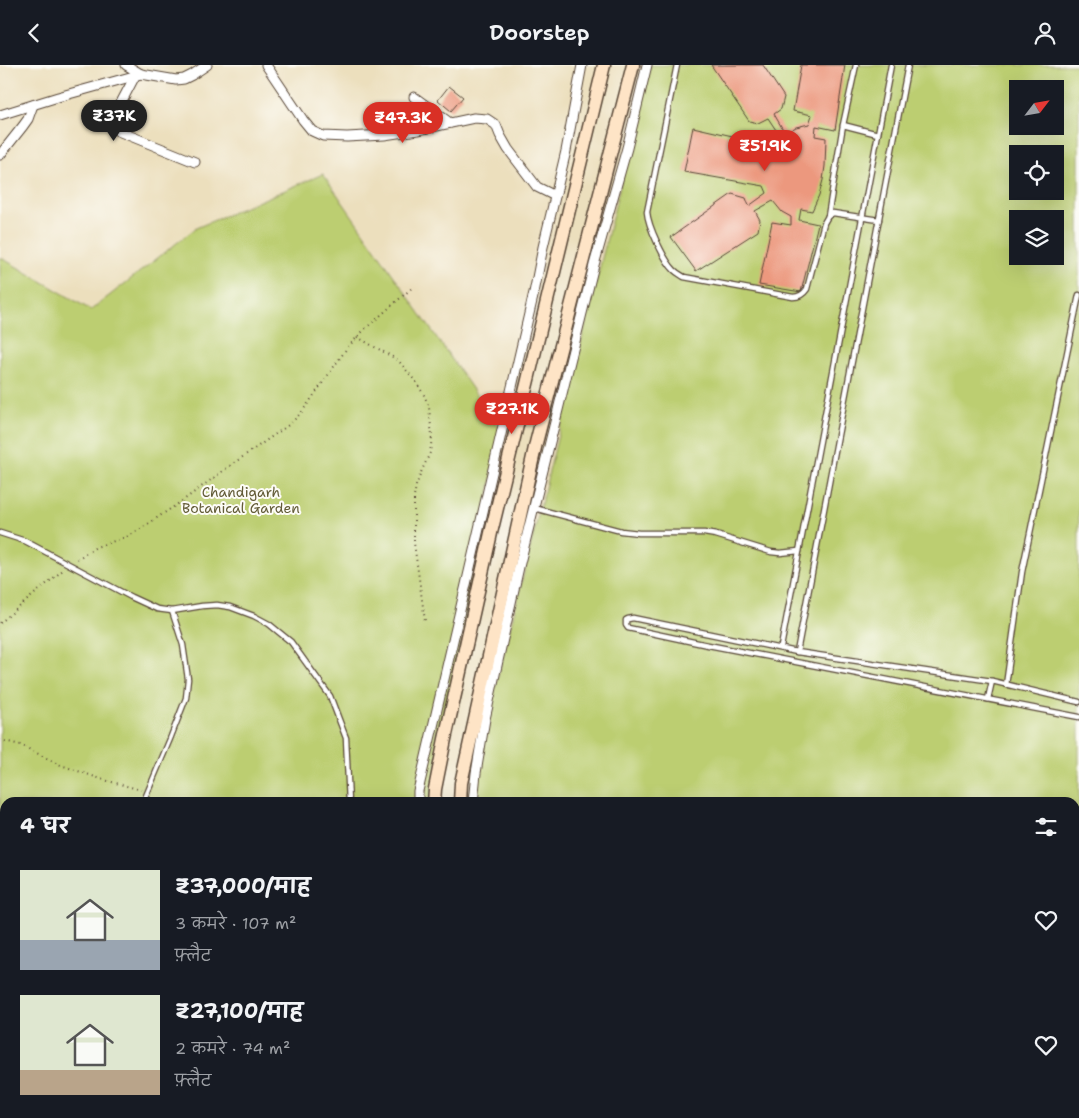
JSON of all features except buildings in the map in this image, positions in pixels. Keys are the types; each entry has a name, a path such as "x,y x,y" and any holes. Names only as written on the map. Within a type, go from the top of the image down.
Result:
{"main road":[{"path":"434,797 491,533 604,65"},
{"path":"460,797 461,783 528,506 539,434 633,65"}],"street":[{"path":"126,65 138,75"},
{"path":"0,115 138,75 176,80 184,79 207,65"},
{"path":"266,65 303,120 312,131 323,136 384,135 474,118 487,119 496,125 508,149 537,187 555,196"},
{"path":"418,797 566,151 582,65"},
{"path":"474,797 485,719 519,567 528,506 627,148 647,65"},
{"path":"138,75 114,117 114,126 118,131 195,162"},
{"path":"414,97 450,123"},
{"path":"0,155 23,127 33,105"}],"lane":[{"path":"677,65 647,212 649,225 666,261 684,277 798,297 807,289 824,223 828,216 843,125 856,65"},
{"path":"780,647 892,65"},
{"path":"797,651 908,65"},
{"path":"843,125 878,134"},
{"path":"828,216 833,213 879,220"},
{"path":"1006,685 1022,572 1079,295"},
{"path":"528,506 621,531 639,533 704,533 770,552 799,551"},
{"path":"0,533 26,541 130,597 157,609 172,611 217,605 230,607 270,624 291,642 330,696 346,738 349,797"},
{"path":"145,797 186,698 188,679 183,645 172,611"},
{"path":"1079,702 992,681 797,651 633,617 626,622 628,628 703,645 1079,717"},
{"path":"988,699 992,681"}],"path":[{"path":"0,623 70,565 96,547 129,536 145,526 290,424 301,413 346,348 413,287"},
{"path":"357,337 398,360 424,395 429,407 432,437 430,453 416,486 414,497 414,543 425,621"},
{"path":"0,740 21,745 64,766 147,792"}],"green space":[{"path":"650,65 1079,65 1079,797 468,797"},
{"name":"Chandigarh Botanical Garden","path":"323,174 501,430 431,797 0,797 0,257 91,310 196,228"}]}
